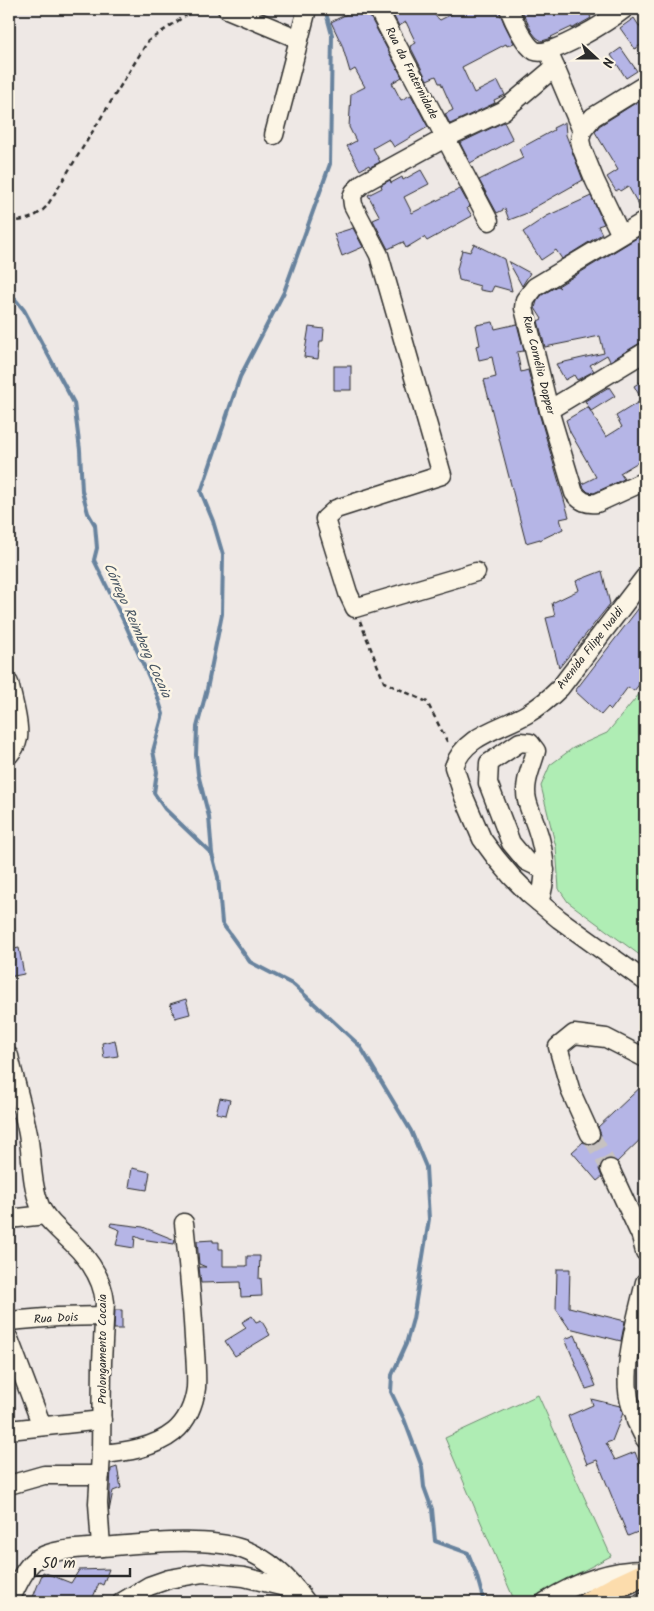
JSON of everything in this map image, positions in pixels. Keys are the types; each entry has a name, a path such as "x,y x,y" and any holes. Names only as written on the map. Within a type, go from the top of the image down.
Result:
{"main road":[{"path":"589,1602 645,1574"},
{"path":"619,1602 645,1590"}],"street":[{"path":"227,9 299,38"},
{"path":"274,135 307,9"},
{"name":"Rua da Fraternidade","path":"378,9 489,222"},
{"path":"509,9 532,49 552,59 582,131"},
{"path":"476,572 355,608 348,593 326,519 336,509 442,475 379,255 353,205 352,197 357,188 363,183 445,138 502,111 552,59 624,9"},
{"path":"621,235 595,181 580,140 582,131 593,117 645,85"},
{"name":"Rua Cornélio Dopper","path":"645,221 534,287 525,300 524,308 550,410 574,493 583,502 597,503 645,481"},
{"path":"550,410 645,352"},
{"name":"Avenida Filipe Ivaldi","path":"456,760 473,741 528,714 551,696 564,682 645,577"},
{"path":"9,683 18,731 18,739 9,755"},
{"path":"539,902 543,890 545,870 545,859 538,829 527,799 527,781 536,750 530,743 520,742 489,763 488,783 511,843 526,861 545,870"},
{"path":"456,760 454,766 455,773 482,839 507,871 559,919 645,981"},
{"path":"590,1134 571,1092 558,1047 574,1034 606,1038 645,1058"},
{"name":"Prolongamento Cocaia","path":"9,1056 14,1102 28,1135 34,1184 40,1205 45,1215 80,1250 92,1267 104,1292 102,1454 98,1502 101,1547"},
{"path":"610,1169 641,1236 645,1252"},
{"path":"9,1219 45,1215"},
{"path":"102,1454 148,1446 164,1439 175,1431 190,1411 196,1388 196,1362 184,1223"},
{"path":"645,1282 627,1376 631,1409 640,1411 636,1421 645,1439"},
{"name":"Rua Dois","path":"9,1321 104,1316"},
{"path":"9,1339 42,1426"},
{"path":"9,1430 102,1420"},
{"path":"9,1485 44,1475 100,1475"},
{"path":"9,1602 28,1568 42,1556 69,1550 182,1542 230,1546 244,1550 263,1559 283,1574 302,1596"},
{"path":"545,1602 560,1593 609,1574 645,1570"},
{"path":"122,1602 149,1586 169,1579 202,1573 244,1577 302,1596"}],"path":[{"path":"9,220 29,218 47,206 148,41 194,10"},
{"path":"355,608 384,682 427,702 456,760"}],"green space":[{"path":"645,687 645,959 568,902 559,889 556,847 541,786 550,765 573,748 607,733"},
{"path":"538,1395 611,1556 524,1602 515,1602 445,1438"}],"building":[{"path":"352,9 366,9 402,77 392,83 401,100 411,95 428,127 394,147 389,139 373,148 380,162 360,170 347,146 356,141 349,127 351,94 365,87 355,69 350,72 342,45 331,22 353,11"},
{"path":"390,9 428,9 440,20 454,13 456,9 499,9 514,43 507,46 506,44 462,67 474,93 498,81 505,95 494,100 495,103 450,124 445,114 453,110 441,83 439,83 436,76 427,80 410,46 416,43 406,22 399,26"},
{"path":"521,9 601,9 590,16 591,18 572,29 572,27 552,38 542,41 532,32"},
{"path":"634,18 645,35 645,42 635,49 620,28"},
{"path":"621,48 637,71 626,78 611,55"},
{"path":"645,97 645,210 642,211 628,186 620,191 619,189 616,191 607,177 618,170 595,132 599,126"},
{"path":"504,122 513,140 470,163 460,143"},
{"path":"565,122 566,135 583,180 530,210 530,212 509,220 505,209 497,213 479,180 523,158 519,149"},
{"path":"421,170 429,184 404,197 412,213 460,189 470,207 467,208 472,216 427,241 424,237 406,248 403,242 388,249 373,220 380,217 368,195 382,188 381,185 390,180 391,183 402,177 403,180"},
{"path":"591,196 604,224 598,226 602,234 562,259 556,250 541,260 523,232 547,216"},
{"path":"353,228 363,247 342,256 334,234"},
{"path":"645,233 645,341 610,361 607,355 590,365 594,371 577,380 574,375 565,380 556,364 604,353 600,336 545,347 538,321 542,319 535,308 537,301 542,295 557,286 560,288 558,286"},
{"path":"474,244 504,259 512,291 494,286 491,292 480,290 480,286 459,280 457,269 462,250 470,252"},
{"path":"508,261 530,273 522,286"},
{"path":"493,322 495,329 517,324 524,351 517,352 521,372 528,370 569,517 560,519 563,529 540,540 526,543 484,380 496,377 492,357 479,360 476,346 480,345 476,325"},
{"path":"309,327 324,329 323,341 320,341 318,359 304,357"},
{"path":"334,366 351,366 351,390 334,390"},
{"path":"645,379 645,458 620,473 624,479 594,493 588,492 582,484 596,477 570,432 566,420 588,407 606,437 622,427 616,416 642,400 634,386"},
{"path":"609,387 615,396 591,411 585,401"},
{"path":"602,571 610,604 559,668 546,618 555,616 552,603 579,590 576,581"},
{"path":"645,600 645,677 634,691 628,687 611,710 608,707 601,715 575,691"},
{"path":"19,948 24,974 9,977 9,950"},
{"path":"186,999 190,1014 175,1018 170,1004"},
{"path":"115,1040 118,1056 104,1058 102,1043"},
{"path":"645,1083 645,1135 617,1162 610,1158 606,1159 599,1169 602,1177 597,1181 572,1152 583,1142 589,1145 598,1141 601,1135 598,1127"},
{"path":"220,1098 230,1100 226,1115 216,1113"},
{"path":"132,1168 150,1172 147,1190 129,1187"},
{"path":"111,1223 143,1227 175,1240 174,1244 141,1239 135,1236 134,1248 116,1245 120,1230 110,1226"},
{"path":"213,1240 213,1242 219,1242 219,1249 223,1249 223,1266 247,1266 247,1256 260,1256 259,1279 261,1278 262,1296 241,1297 240,1282 201,1283 199,1267 206,1267 199,1264 197,1241"},
{"path":"557,1269 570,1269 569,1307 625,1321 621,1341 569,1328 556,1309"},
{"path":"115,1310 122,1310 122,1329 114,1329"},
{"path":"252,1316 256,1322 261,1320 270,1335 235,1356 225,1341 246,1328 242,1322"},
{"path":"575,1335 596,1386 586,1389 565,1339"},
{"path":"591,1399 620,1406 623,1413 612,1441 606,1443 615,1460 635,1452 645,1478 645,1529 628,1536 597,1460 587,1464 568,1416 593,1405"},
{"path":"117,1467 121,1488 113,1491 109,1511 111,1469"},
{"path":"109,1569 103,1585 99,1583 91,1602 31,1602 43,1572 71,1583 79,1570"}],"waterway":[{"path":"212,854 209,817 198,774 196,755 197,727 207,689 222,614 223,555 213,521 201,492 240,377 284,292 330,164 332,35 325,9"},
{"name":"Córrego Reimberg Cocaia","path":"9,292 24,310 74,403 80,450 82,491 88,513 95,525 97,548 94,560 157,695 163,714 153,751 157,772 154,793 165,809 212,854 218,877 222,923 250,962 294,985 360,1046 411,1131 426,1167 429,1219 413,1319 406,1344 392,1375 391,1392 404,1419 422,1467 424,1487 432,1509 435,1541 468,1553 484,1602"}],"tunnel":[{"path":"590,1134 610,1169"}]}
